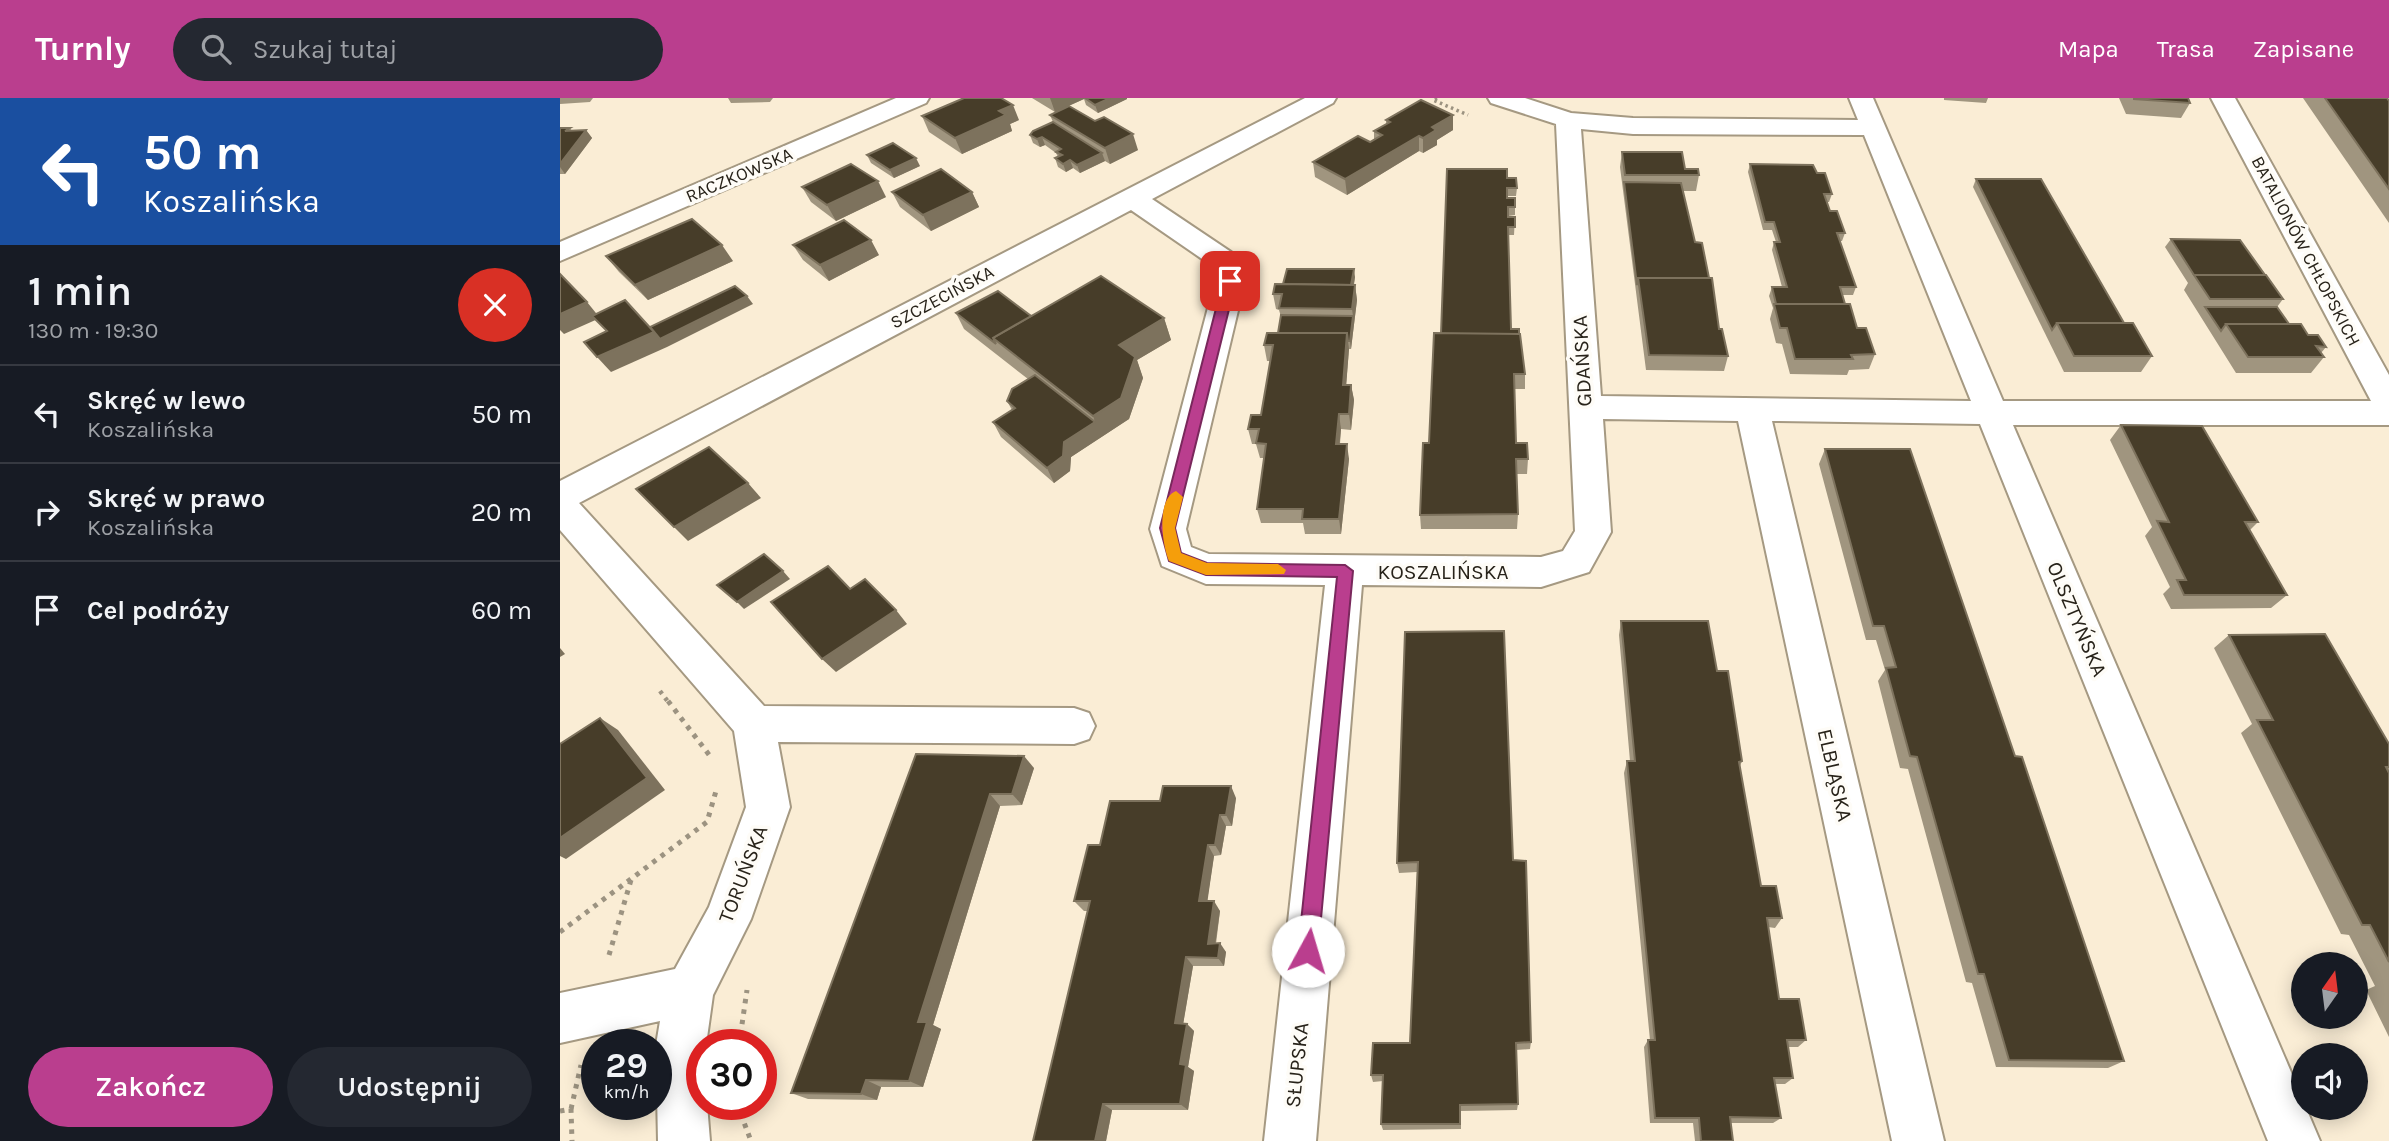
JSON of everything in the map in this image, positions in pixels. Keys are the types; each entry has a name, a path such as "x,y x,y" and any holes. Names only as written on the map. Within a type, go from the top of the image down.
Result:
{"street":[{"name":"RACZKOWSKA","path":"560,253 917,98"},
{"name":"SZCZECIŃSKA","path":"560,497 1324,98"},
{"path":"1500,98 1568,120 1633,126 1867,113"},
{"name":"BATALIONÓW CHŁOPSKICH","path":"2223,98 2389,405"},
{"name":"OLSZTYŃSKA","path":"1867,113 2294,1141"},
{"name":"GDAŃSKA","path":"1541,572 1576,562 1592,532 1568,120"},
{"name":"KOSZALIŃSKA","path":"1132,198 1220,258 1230,281 1168,528 1175,556 1206,569 1541,572"},
{"path":"1584,407 1992,413 2389,413"},
{"name":"ELBLĄSKA","path":"1752,408 1917,1141"},
{"path":"560,506 754,724 1074,726"},
{"name":"SŁUPSKA","path":"1290,1141 1345,571"},
{"name":"TORUŃSKA","path":"684,1141 678,1063 690,990 728,919 768,807 754,724"},
{"path":"560,1018 690,990"}],"path":[{"path":"652,680 714,760"},
{"path":"560,932 707,822 718,783"},
{"path":"560,1111 571,1109 572,1141"},
{"path":"743,1120 751,1141"}],"building":[{"path":"964,98 1001,98 1013,105 999,111 1006,115 955,138 922,116"},
{"path":"1085,98 1110,98 1095,105"},
{"path":"2188,98 2190,103 2134,99"},
{"path":"2325,98 2387,98 2389,189"},
{"path":"1421,100 1453,115 1432,127 1436,130 1423,138 1419,136 1345,179 1313,162 1358,136 1370,142 1382,135 1374,131 1390,122 1386,120"},
{"path":"1069,106 1095,121 1104,117 1133,134 1105,148 1050,115"},
{"path":"1053,122 1102,153 1077,165 1070,160 1063,164 1055,158 1062,155 1056,152 1061,149 1042,137 1037,139 1030,135"},
{"path":"560,128 570,128 565,131 586,130 560,164"},
{"path":"893,143 916,158 890,170 867,155"},
{"path":"1622,152 1682,152 1685,169 1698,169 1699,175 1625,175"},
{"path":"851,164 878,181 827,205 802,187"},
{"path":"1750,164 1813,165 1817,173 1825,173 1832,194 1824,194 1830,211 1837,211 1845,233 1837,233 1856,287 1840,287 1845,304 1776,304 1772,287 1787,287 1774,242 1780,242 1774,222 1765,222"},
{"path":"941,169 972,192 923,215 892,192"},
{"path":"1447,169 1507,169 1507,178 1516,178 1517,188 1507,188 1507,198 1515,198 1515,207 1508,207 1508,217 1515,217 1515,227 1508,227 1511,329 1519,329 1519,334 1441,334"},
{"path":"1976,179 2041,179 2124,323 2057,323 2052,330"},
{"path":"1624,182 1681,183 1695,242 1702,243 1709,278 1638,278 1637,285"},
{"path":"692,219 722,245 635,285 606,256"},
{"path":"844,220 871,240 820,265 793,245"},
{"path":"2171,239 2240,240 2265,275 2194,275"},
{"path":"1287,269 1354,269 1351,285 1283,284"},
{"path":"560,274 587,302 560,314"},
{"path":"2194,275 2266,275 2283,299 2210,299"},
{"path":"1101,276 1164,318 1119,345 1135,357 1121,398 1093,416 993,338"},
{"path":"1638,278 1712,278 1719,329 1722,329 1728,356 1649,355"},
{"path":"1275,284 1355,285 1352,309 1279,308 1282,294 1273,294"},
{"path":"735,286 747,296 660,339 650,327"},
{"path":"998,291 1031,316 993,338 996,344 956,313"},
{"path":"625,300 654,332 597,357 584,342 607,331 592,316"},
{"path":"1774,304 1850,304 1857,328 1866,328 1875,354 1851,355 1853,359 1795,359 1787,328 1780,328"},
{"path":"2205,307 2277,307 2289,324 2226,324 2221,331"},
{"path":"1281,315 1353,316 1350,341 1347,333 1278,333"},
{"path":"2057,323 2133,323 2152,356 2074,356"},
{"path":"2226,324 2301,324 2308,335 2318,335 2326,347 2316,346 2324,357 2248,357"},
{"path":"1267,333 1347,333 1343,385 1351,385 1349,414 1339,414 1336,444 1347,444 1339,519 1302,519 1303,509 1257,509 1266,444 1256,443 1259,429 1248,429 1251,415 1261,415 1273,345 1264,345"},
{"path":"1434,333 1520,334 1525,374 1514,374 1516,443 1527,443 1528,459 1516,459 1518,514 1420,515 1423,443 1429,443"},
{"path":"1035,375 1095,422 1064,442 1063,456 1047,468 993,422 1015,408 1007,401 1012,389"},
{"path":"2121,425 2202,426 2258,522 2245,522 2287,595 2184,595 2177,580 2186,580 2157,521 2169,522"},
{"path":"709,447 748,483 674,527 636,489"},
{"path":"1825,449 1910,449 2015,756 2022,757 2124,1061 2009,1060 1984,974 1978,974 1917,757 1910,756 1886,668 1896,667 1884,626 1873,626"},
{"path":"764,554 783,571 737,602 717,585"},
{"path":"828,566 850,589 865,579 896,610 822,659 771,602"},
{"path":"1621,621 1708,621 1717,671 1728,671 1742,761 1739,762 1761,886 1776,886 1782,918 1767,918 1779,999 1799,999 1806,1040 1787,1040 1793,1078 1774,1078 1781,1118 1730,1117 1733,1141 1701,1141 1699,1118 1655,1118 1648,1040 1655,1040 1627,761 1635,761"},
{"path":"1504,631 1513,860 1526,861 1531,1042 1516,1043 1518,1104 1460,1105 1460,1124 1381,1124 1383,1075 1371,1075 1373,1043 1410,1043 1418,862 1397,863 1405,632"},
{"path":"2325,634 2389,744 2389,767 2386,767 2389,773 2389,962 2370,925 2362,925 2257,720 2273,720 2229,635"},
{"path":"600,718 647,778 560,838 560,744"},
{"path":"916,754 1024,756 1012,794 990,794 918,1022 927,1022 909,1081 866,1080 861,1094 791,1093"},
{"path":"1163,786 1231,786 1226,815 1220,815 1215,845 1208,845 1199,901 1214,901 1208,944 1220,943 1218,958 1186,957 1175,1023 1187,1024 1180,1064 1186,1065 1180,1104 1103,1104 1095,1141 1033,1141 1090,901 1074,901 1088,845 1100,845 1110,801 1160,801"}],"slow traffic":[{"path":"1176,497 1168,528 1175,556 1206,569 1278,570"}],"route":[{"path":"1230,281 1168,528 1175,556 1206,569 1345,571 1308,951"}]}
